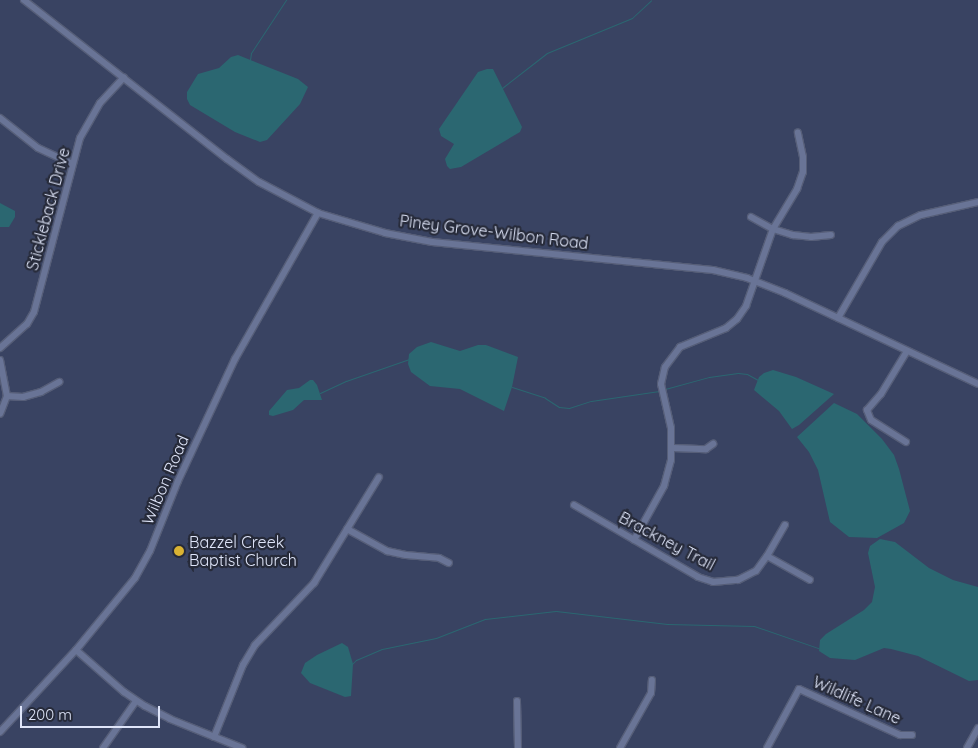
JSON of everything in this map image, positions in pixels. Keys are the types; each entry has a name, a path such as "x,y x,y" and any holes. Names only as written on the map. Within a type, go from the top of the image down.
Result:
{"street":[{"name":"Piney Grove-Wilbon Road","path":"24,0 227,160 259,182 318,213 385,233 432,242 713,270 755,280 978,384"},
{"name":"Stickleback Drive","path":"0,348 27,324 34,312 73,164 85,127 100,103 124,77"},
{"path":"0,118 38,148 73,164"},
{"path":"634,540 667,479 672,448 671,428 661,384 667,362 675,351 685,343 732,324 746,306 773,229 797,189 803,172 803,157 798,133"},
{"path":"838,318 882,242 898,226 921,215 978,202"},
{"name":"Wilbon Road","path":"0,732 76,650 123,595 141,569 194,444 235,359 318,213"},
{"path":"750,217 773,229 793,235 811,237 831,235"},
{"path":"906,442 871,420 868,410 881,394 907,350"},
{"path":"0,360 7,396 0,414"},
{"path":"7,396 23,397 41,392 59,382"},
{"path":"672,448 706,449 713,444"},
{"path":"214,737 251,650 265,633 309,590 379,477"},
{"name":"Brackney Trail","path":"574,505 698,578 713,582 726,583 746,577 756,570 767,556 785,525"},
{"path":"347,529 387,551 406,556 439,558 449,563"},
{"path":"767,556 810,580"},
{"path":"76,650 136,700 159,714 242,748"},
{"path":"620,748 651,693 652,680"},
{"name":"Wildlife Lane","path":"767,748 799,689 900,735 912,735"},
{"path":"103,748 136,700"},
{"path":"517,702 518,748"},
{"path":"967,748 978,728"}],"shaded area":[{"path":"238,55 298,79 308,87 300,104 267,140 260,142 235,132 190,105 187,99 187,92 198,74 219,68 231,57"},
{"path":"493,69 522,127 520,132 461,167 450,169 445,159 454,144 441,136 439,129 478,72"},
{"path":"0,203 15,211 15,217 9,227 0,227"},
{"path":"431,342 460,351 478,345 486,345 518,357 512,387 504,411 460,389 430,386 411,372 408,364 409,354 417,347"},
{"path":"773,370 796,377 834,394 792,429 779,411 754,390 759,377"},
{"path":"313,380 317,385 322,400 304,400 293,410 273,416 269,415 269,411 287,390 299,388"},
{"path":"834,403 857,414 882,439 894,455 899,469 910,511 904,523 877,538 849,537 830,522 818,470 809,452 797,437"},
{"path":"880,539 895,542 929,568 953,580 978,587 978,680 969,681 918,656 891,649 884,648 855,660 830,658 819,651 820,640 826,634 864,610 872,602 875,587 868,553 870,546"},
{"path":"342,643 348,647 353,664 351,696 345,697 310,683 301,673 305,663"}],"waterway":[{"path":"250,60 251,53 286,0"},
{"path":"502,88 547,53 632,18 651,0"},
{"path":"320,393 346,381 409,359"},
{"path":"665,389 709,377 738,373 747,374 758,380"},
{"path":"512,387 545,398 559,407 569,408 591,401 659,391"},
{"path":"352,664 356,660 382,649 436,638 485,619 556,611 667,624 754,626 818,648"}],"place":[{"name":"Bazzel Creek Baptist Church","path":"179,551"}]}
